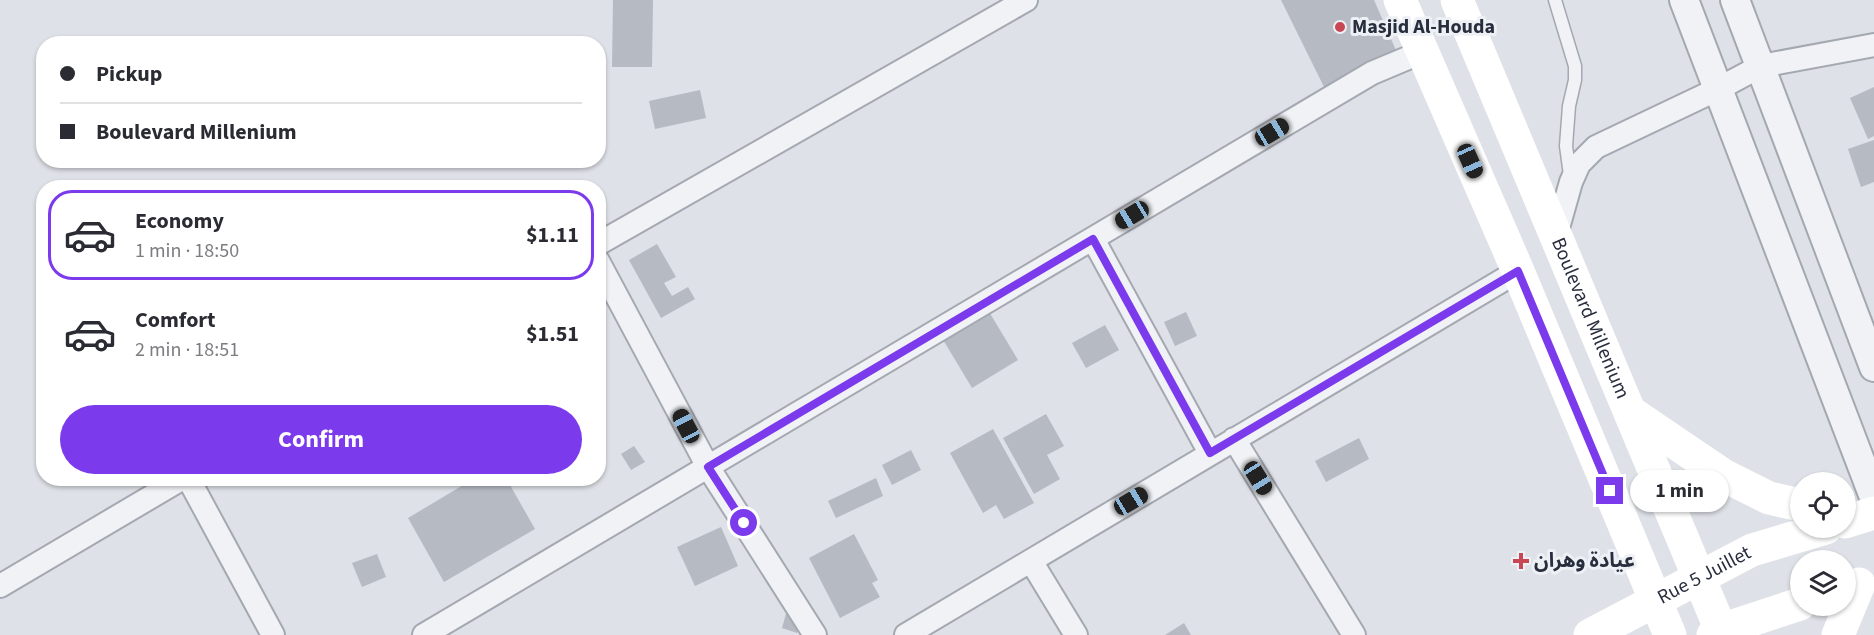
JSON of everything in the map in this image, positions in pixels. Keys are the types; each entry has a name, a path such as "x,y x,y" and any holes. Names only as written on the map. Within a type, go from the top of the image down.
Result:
{"main road":[{"path":"1400,0 1518,271 1670,635"},
{"name":"Boulevard Millenium","path":"1457,0 1699,578 1719,633"},
{"path":"1630,412 1723,475 1769,498 1790,503"},
{"name":"Rue 5 Juillet","path":"1590,635 1752,550 1792,538"},
{"path":"1838,635 1859,584"},
{"path":"1719,633 1790,608"}],"street":[{"path":"606,239 1026,0"},
{"path":"1684,0 1718,89 1860,512"},
{"path":"1735,0 1872,357"},
{"path":"1556,235 1571,182 1579,164 1596,147 1761,66 1874,45"},
{"path":"424,635 1372,73 1422,52"},
{"path":"1093,239 1210,453"},
{"path":"906,635 1518,271"},
{"path":"606,276 708,467 815,635"},
{"path":"1234,439 1354,635"},
{"path":"0,586 169,486"},
{"path":"192,486 273,635"},
{"path":"1031,561 1076,635"}],"lane":[{"path":"1555,0 1575,66 1566,147 1571,182"}],"building":[{"path":"613,0 653,0 652,67 612,67"},
{"name":"Masjid Al-Houda","path":"1281,0 1374,0 1398,55 1325,89"},
{"path":"1874,87 1874,136 1868,139 1850,98"},
{"path":"700,90 706,118 655,129 649,101"},
{"path":"1874,140 1874,182 1861,187 1848,149"},
{"path":"657,244 676,277 664,283 672,296 688,287 695,299 661,318 629,260"},
{"path":"985,305 1018,360 972,388 939,333"},
{"path":"1186,312 1197,336 1175,346 1164,322"},
{"path":"1105,325 1119,350 1086,368 1072,343"},
{"path":"1046,414 1064,446 1047,455 1060,479 1034,494 1003,438"},
{"path":"993,429 1034,503 1004,519 996,505 983,513 950,453"},
{"path":"1359,438 1369,459 1326,482 1315,461"},
{"path":"634,446 645,462 631,470 621,454"},
{"path":"911,450 921,470 892,485 882,465"},
{"path":"876,478 883,496 836,518 828,501"},
{"path":"462,486 511,486 535,529 444,582 408,518"},
{"path":"721,527 738,566 695,586 677,547"},
{"path":"854,534 878,580 872,583 880,597 840,618 809,558"},
{"path":"377,554 386,577 362,587 352,563"},
{"path":"787,610 803,615 797,633 782,628"},
{"path":"1184,623 1191,635 1165,635"}],"place":[{"name":"Masjid Al-Houda","path":"1340,27"},
{"name":"عيادة وهران","path":"1521,561"}],"route":[{"path":"744,523 708,467 1093,239 1210,453 1518,271 1610,491"}]}
